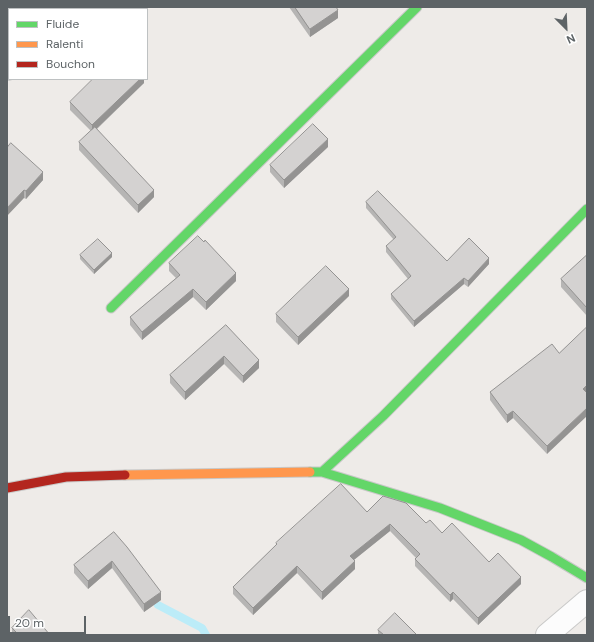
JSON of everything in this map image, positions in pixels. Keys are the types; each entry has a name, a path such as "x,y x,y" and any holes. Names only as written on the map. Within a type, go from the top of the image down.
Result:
{"street":[{"path":"111,308 417,7"},
{"path":"322,472 383,416 587,209"},
{"path":"7,488 66,477 322,472 440,508 521,540 587,578"},
{"path":"547,635 587,601"}],"building":[{"path":"7,7 15,7 8,8 7,13"},
{"path":"19,7 52,7 52,8"},
{"path":"295,7 336,7 338,10 310,29"},
{"path":"92,80 139,80 92,125 70,102"},
{"path":"313,124 328,139 284,180 270,165"},
{"path":"95,127 154,190 138,205 79,142"},
{"path":"11,143 43,172 26,191 24,190 7,208 7,148"},
{"path":"378,191 447,261 469,238 489,258 468,281 464,278 414,321 391,294 411,276 386,246 396,237 366,202"},
{"path":"198,236 204,242 205,240 236,273 206,302 193,289 142,332 130,317 180,275 169,263"},
{"path":"98,239 112,253 94,270 80,255"},
{"path":"587,255 587,308 561,279"},
{"path":"326,266 349,289 298,337 276,314"},
{"path":"226,325 259,360 243,376 224,356 185,392 170,375"},
{"path":"587,327 587,385 583,389 587,393 587,408 547,446 513,411 507,415 490,392 552,344 559,353"},
{"path":"341,484 367,512 383,496 406,503 426,523 430,520 442,533 452,523 489,562 498,553 521,577 478,618 453,592 450,595 415,559 420,554 390,524 350,556 355,561 322,592 297,566 253,608 233,587 277,544 276,543"},
{"path":"114,532 161,592 144,604 112,561 88,581 74,565"},
{"path":"29,610 50,635 19,635 12,628"},
{"path":"395,613 417,635 384,635 378,630"}],"waterway":[{"path":"158,605 202,628 206,635"}],"traffic: fast":[{"path":"111,308 417,7"},
{"path":"322,472 383,416 587,209"},
{"path":"310,472 322,472 440,508 521,540 587,578"}],"traffic: slow":[{"path":"125,475 310,472"}],"traffic: jam":[{"path":"7,488 66,477 125,475"}]}
